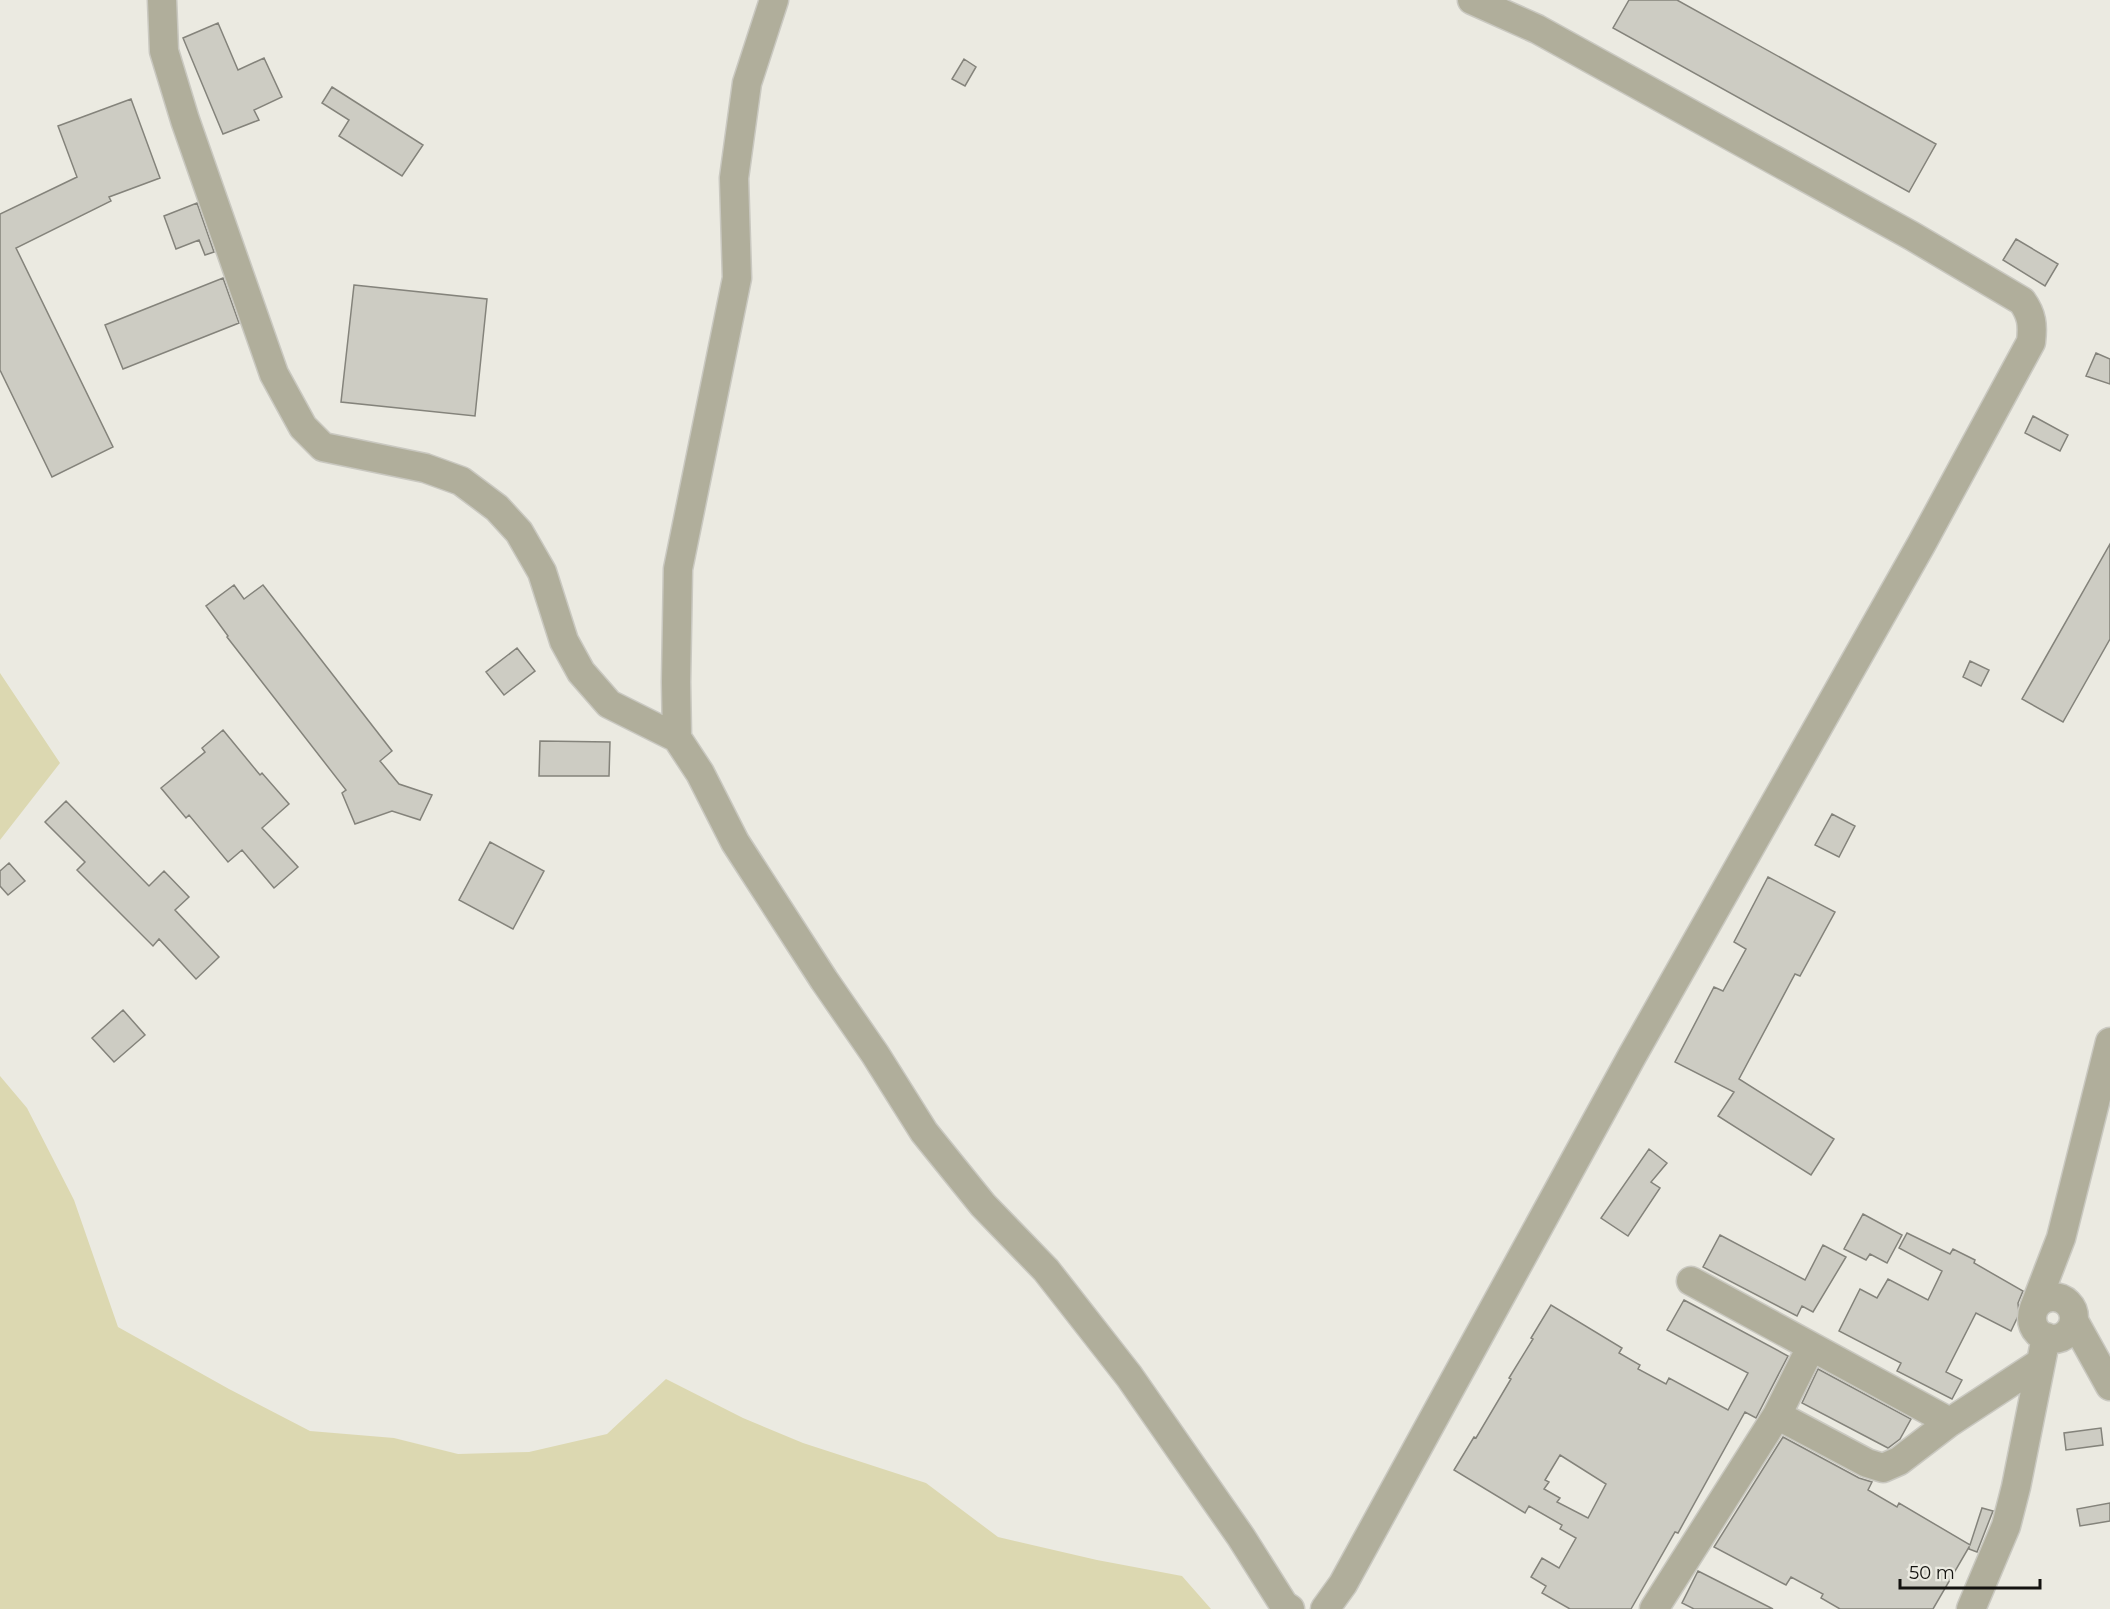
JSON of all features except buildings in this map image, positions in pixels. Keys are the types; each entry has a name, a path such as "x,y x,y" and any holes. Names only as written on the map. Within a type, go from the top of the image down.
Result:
{"street":[{"path":"162,0 164,51 184,120 274,374 303,427 323,447 425,468 461,481 497,508 519,532 542,572 564,641 581,672 609,704 677,738 700,773 735,842 924,1132 983,1205 1046,1270 1129,1376 1241,1537 1284,1605 1290,1609"},
{"path":"677,738 678,569 737,278 734,178 747,83 774,0"},
{"path":"1325,1609 1343,1584 1632,1056 1922,543 2031,342 2033,326 2030,313 2022,302 1912,236 1537,29 1472,0"},
{"path":"2110,1042 2061,1238 2034,1308 2032,1319 2040,1335 2058,1335 2110,1388"},
{"path":"1777,1415 1867,1463 1883,1467 1899,1461 2058,1335 2061,1238"},
{"path":"1691,1281 1950,1422"},
{"path":"1971,1609 2006,1526 2068,1303 2057,1297 2044,1299 2034,1308"},
{"path":"1654,1609 1777,1415 1811,1347"}],"shaded area":[{"path":"0,673 60,763 0,840"},
{"path":"0,1076 27,1108 74,1200 118,1327 310,1431 394,1438 458,1454 529,1452 607,1434 666,1379 743,1418 803,1443 926,1483 998,1537 1097,1560 1182,1576 1211,1609 0,1609"}]}
